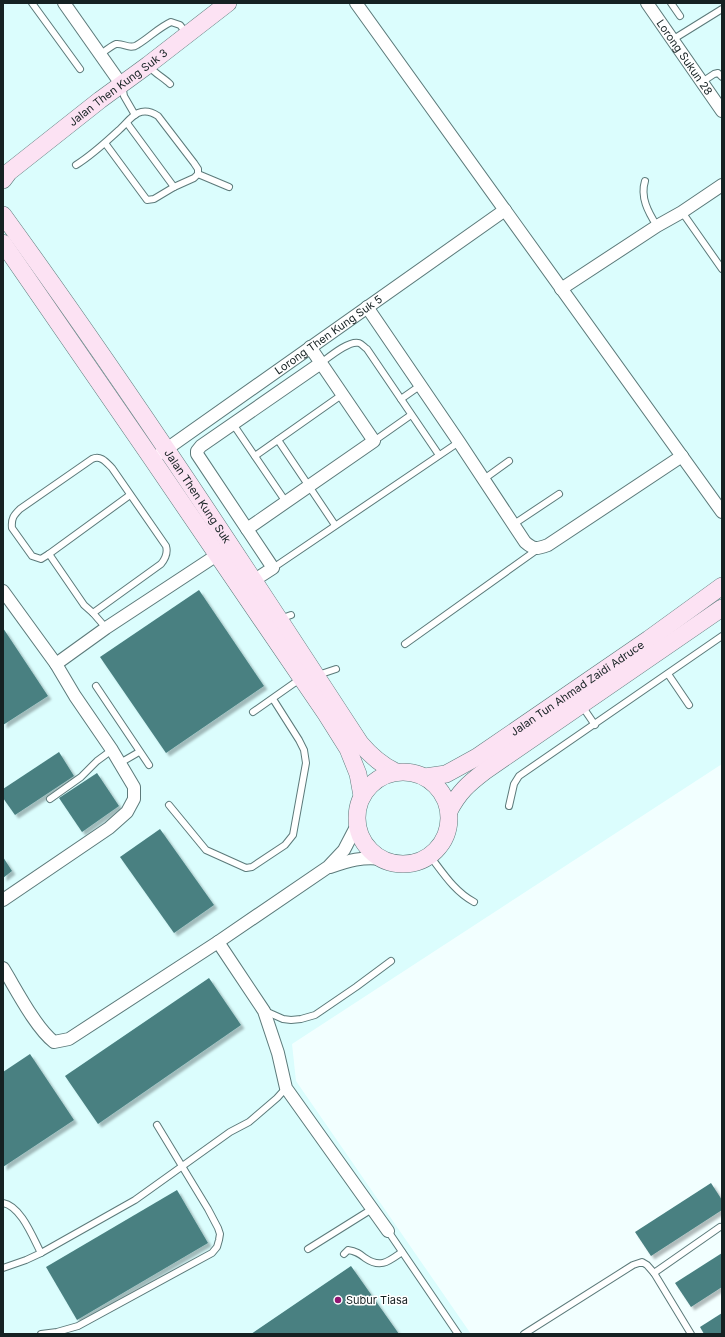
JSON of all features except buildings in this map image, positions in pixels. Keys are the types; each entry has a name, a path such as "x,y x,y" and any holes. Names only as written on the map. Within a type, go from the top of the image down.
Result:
{"street":[{"path":"64,3 121,84"},
{"name":"Jalan Then Kung Suk 3","path":"5,175 121,84 228,3"},
{"path":"356,3 722,512"},
{"name":"Lorong Sukun 28","path":"647,3 722,111"},
{"path":"562,289 657,226 722,186"},
{"name":"Lorong Then Kung Suk 5","path":"159,454 504,210"},
{"name":"Jalan Then Kung Suk","path":"3,215 62,295 159,454 217,555 360,743 370,755 396,772"},
{"name":"Jalan Then Kung Suk","path":"3,243 254,581 285,618 310,678 348,749 358,774 362,796"},
{"path":"367,307 421,385 525,542 530,546 538,548 548,545 682,456"},
{"path":"247,529 374,441 310,347"},
{"path":"254,581 273,568 197,454 197,451 201,446 321,363"},
{"path":"250,390 260,406"},
{"path":"56,664 106,628 217,555"},
{"name":"Jalan Tun Ahmad Zaidi Adruce","path":"425,777 446,774 477,757 722,586"},
{"path":"3,591 56,664 75,696 112,750 134,787 134,798 128,812 109,828 3,900"},
{"name":"Jalan Tun Ahmad Zaidi Adruce","path":"449,811 461,791 480,775 722,608"},
{"path":"396,772 411,772 425,777 436,786 445,797 449,811 449,824 446,836 440,847 430,856 419,862 394,864 382,859 370,850 361,838 357,825 357,810 362,796 368,787 386,774 396,772"},
{"path":"3,968 44,1032 54,1042 69,1039 218,942 328,867 344,850 357,825"},
{"path":"328,867 349,860 361,858 382,859"},
{"path":"218,942 264,1010 278,1053 286,1088 388,1231"}],"lane":[{"path":"32,3 80,69"},
{"path":"671,3 680,16"},
{"path":"672,40 722,9"},
{"path":"101,54 115,45 129,47 137,46 154,32 171,22 180,26 188,34"},
{"path":"148,65 155,73 165,78 170,84"},
{"path":"702,82 714,74 718,73 722,77"},
{"path":"121,84 124,96 134,115"},
{"path":"76,165 93,154 134,115 150,112 158,116 194,163 198,169 198,174"},
{"path":"127,123 174,187"},
{"path":"105,143 147,200 154,199 174,187 194,178 198,174"},
{"path":"198,174 229,187"},
{"path":"645,181 644,195 647,211 657,226"},
{"path":"682,212 722,269"},
{"path":"321,363 347,345 358,343 367,349 439,455"},
{"path":"401,399 421,385"},
{"path":"255,456 343,394"},
{"path":"374,441 411,415"},
{"path":"233,424 286,502"},
{"path":"278,440 335,525"},
{"path":"273,568 459,442"},
{"path":"93,613 161,564 166,556 167,550 166,546 130,495 108,464 96,457 20,509 13,516 11,522 12,528 32,556 41,559 130,495"},
{"path":"484,479 510,461"},
{"path":"514,524 559,494"},
{"path":"405,644 538,548"},
{"path":"49,554 84,605 106,628"},
{"path":"508,806 514,784 519,776 722,636"},
{"path":"253,712 310,678 336,669"},
{"path":"668,674 689,705"},
{"path":"96,686 149,765"},
{"path":"169,805 206,850 246,868 252,867 285,845 292,835 306,763 304,750 299,740 273,699"},
{"path":"581,704 595,725"},
{"path":"50,798 81,777 97,761 112,750"},
{"path":"120,763 139,752"},
{"path":"430,856 457,891 464,897 474,902"},
{"path":"264,1010 283,1019 291,1020 315,1015 356,988 391,961"},
{"path":"3,1268 26,1260 135,1200 230,1132 249,1122 277,1098 286,1088"},
{"path":"41,1334 57,1332 78,1326 212,1252 217,1247 220,1234 218,1228 157,1125"},
{"path":"3,1203 16,1210 27,1226 41,1252"},
{"path":"308,1249 372,1209"},
{"path":"654,1273 720,1226"},
{"path":"388,1231 458,1334"},
{"path":"344,1254 348,1250 354,1251 368,1260 379,1264 385,1264 402,1252"},
{"path":"524,1334 638,1262 642,1262 647,1265 654,1273 691,1334"}],"shaded area":[{"path":"3,3 722,3 722,764 292,1044 296,1081 471,1334 3,1334"}],"place":[{"name":"Subur Tiasa","path":"338,1300"}]}
